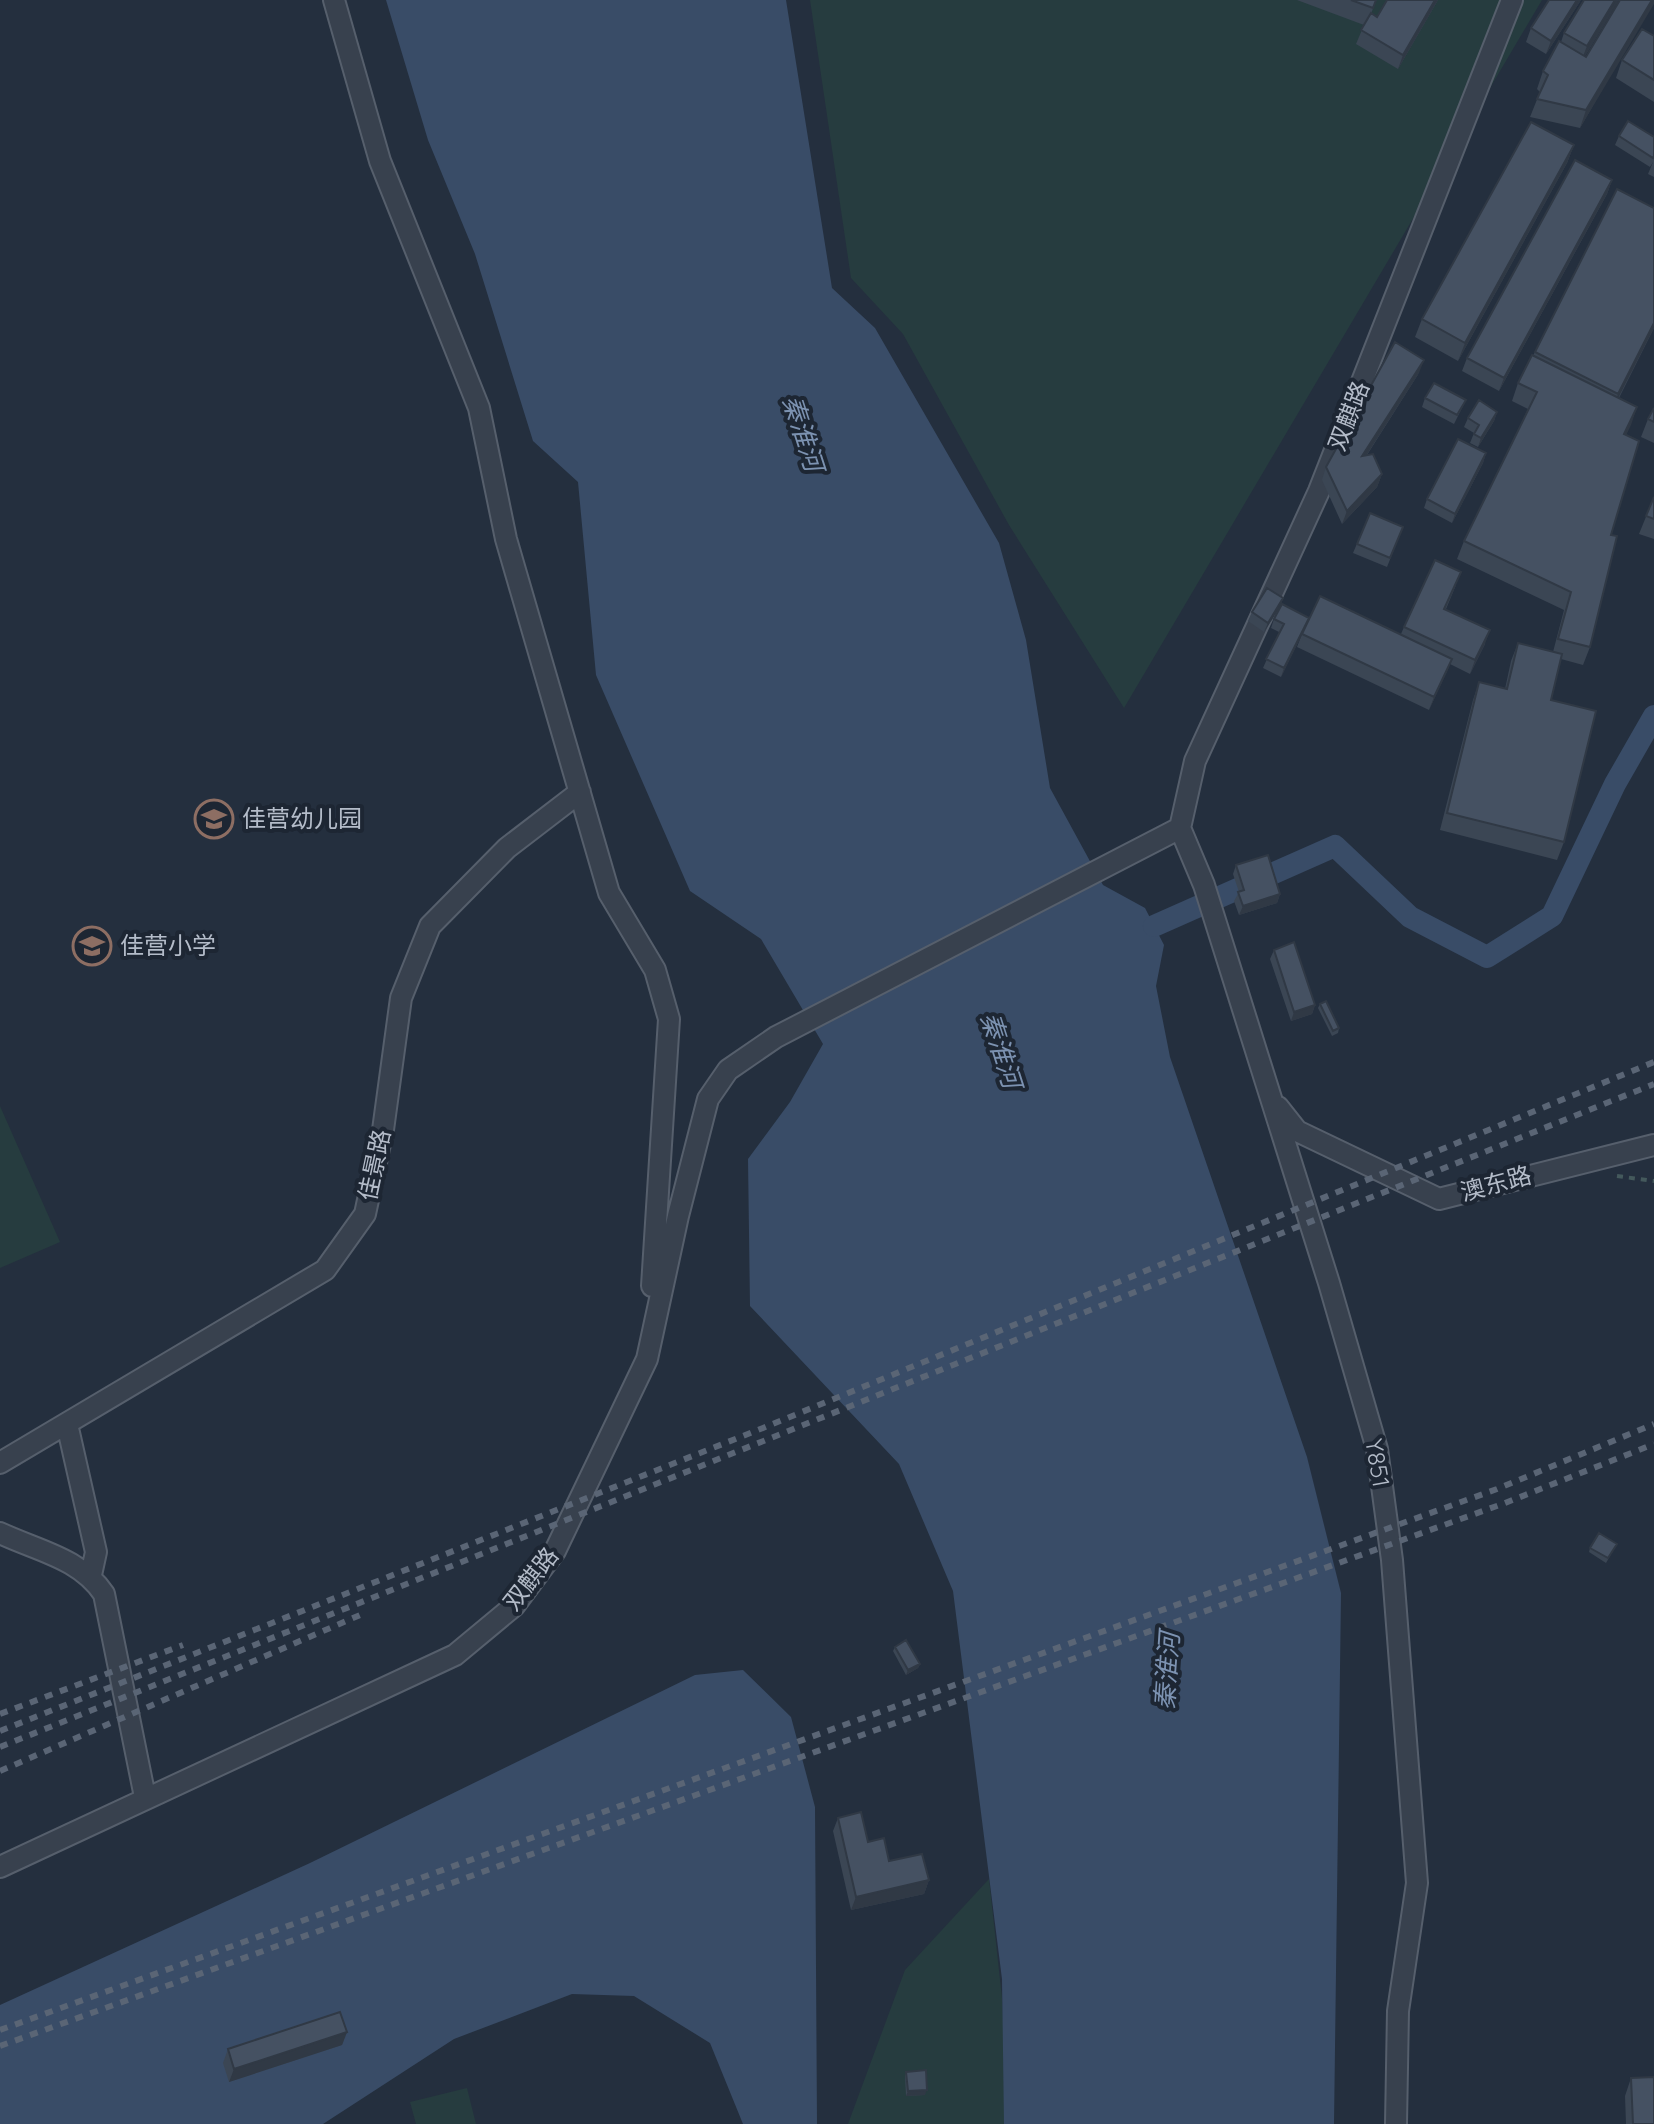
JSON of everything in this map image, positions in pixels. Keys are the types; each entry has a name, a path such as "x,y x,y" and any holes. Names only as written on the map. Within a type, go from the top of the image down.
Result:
{"street":[{"path":"334,0 380,161 479,408 506,539 609,893 655,970 669,1019 647,1359"},
{"name":"双麒路","path":"0,1867 455,1655 514,1606 555,1551 647,1359 678,1216 708,1099 728,1070 776,1037 1180,828 1195,761 1319,491 1512,0"},
{"name":"佳景路","path":"0,1463 325,1270 365,1214 383,1130 401,998 430,926 507,848 580,792"},
{"name":"Y851","path":"1180,828 1204,885 1377,1449 1392,1560 1417,1883 1398,2011 1396,2124"},
{"name":"澳东路","path":"1270,1098 1297,1131 1439,1199 1654,1145"},
{"path":"67,1424 96,1552 91,1575"},
{"path":"0,1533 62,1558 91,1575 104,1594 145,1797"}],"green space":[{"path":"810,0 1542,0 1124,708 1009,525 903,334 851,278"},
{"path":"0,1106 60,1242 0,1268"},
{"path":"989,1879 1002,1998 1008,2124 848,2124 905,1970"},
{"path":"467,2088 476,2124 416,2124 410,2102"}],"water":[{"name":"秦淮河","path":"386,0 786,0 832,288 875,328 999,543 1026,640 1050,788 1103,885 1145,908 1164,945 1156,986 1170,1057 1307,1457 1341,1593 1334,2124 1004,2124 1002,1979 953,1591 899,1464 750,1306 748,1159 790,1102 823,1044 761,939 690,891 596,675 578,482 533,441 475,254 428,140"},
{"path":"743,1670 791,1717 815,1807 817,2124 743,2124 710,2043 634,1996 572,1994 454,2039 323,2124 0,2124 0,2005 310,1863 695,1675"}],"building":[{"path":"1351,0 1376,0 1373,8"},
{"path":"1387,0 1435,0 1403,55 1361,30 1371,13 1377,17"},
{"path":"1549,0 1577,0 1551,41 1531,28"},
{"path":"1584,0 1615,0 1587,46 1564,33"},
{"path":"1620,0 1652,0 1586,110 1537,99 1548,75 1543,71 1559,41 1586,57"},
{"path":"1642,29 1654,36 1654,80 1622,60"},
{"path":"1628,121 1654,137 1653,158 1619,136"},
{"path":"1531,122 1574,145 1465,343 1422,319"},
{"path":"1575,160 1612,180 1504,378 1467,358"},
{"path":"1617,189 1654,208 1654,323 1618,394 1535,352"},
{"path":"1395,342 1424,360 1362,456 1373,454 1382,474 1347,511 1326,467"},
{"path":"1532,355 1637,407 1624,434 1639,441 1611,535 1617,536 1590,647 1558,639 1571,592 1464,541 1537,392 1518,383"},
{"path":"1434,383 1466,400 1457,415 1425,398"},
{"path":"1479,400 1497,412 1481,438 1474,434 1479,425 1468,418"},
{"path":"1654,408 1654,422 1648,419"},
{"path":"1458,439 1486,453 1455,514 1427,499"},
{"path":"1654,497 1654,519 1646,516"},
{"path":"1370,513 1403,527 1390,558 1357,544"},
{"path":"1435,560 1461,572 1444,609 1490,630 1475,660 1404,627"},
{"path":"1267,588 1283,598 1268,623 1252,612"},
{"path":"1320,596 1452,659 1434,697 1302,634"},
{"path":"1282,604 1309,618 1284,668 1266,659 1284,624 1274,619"},
{"path":"1518,643 1562,654 1551,700 1596,711 1564,842 1447,813 1479,682 1507,689"},
{"path":"1268,855 1280,894 1243,906 1238,892 1244,890 1236,865"},
{"path":"1294,942 1315,1005 1294,1012 1274,950"},
{"path":"1326,1001 1339,1028 1333,1031 1320,1004"},
{"path":"1599,1533 1617,1544 1608,1558 1590,1548"},
{"path":"906,1640 920,1664 908,1670 895,1647"},
{"path":"861,1812 868,1842 884,1838 889,1861 922,1854 929,1880 856,1897 838,1818"},
{"path":"340,2012 347,2032 234,2069 228,2049"},
{"path":"926,2070 927,2090 908,2091 906,2072"},
{"path":"1654,2077 1654,2124 1633,2124 1631,2078"}],"waterway":[{"path":"1154,926 1335,846 1410,917 1487,957 1552,916 1615,784 1654,716"}],"railway":[{"path":"0,1731 763,1428 1654,1062"},
{"path":"0,1747 1654,1084"},
{"path":"0,2030 1497,1489 1654,1424"},
{"path":"0,2046 1505,1503 1654,1444"},
{"path":"0,1771 367,1612"},
{"path":"0,1714 183,1645"}],"place":[{"name":"佳营幼儿园","path":"214,819"},
{"name":"佳营小学","path":"92,946"}]}
